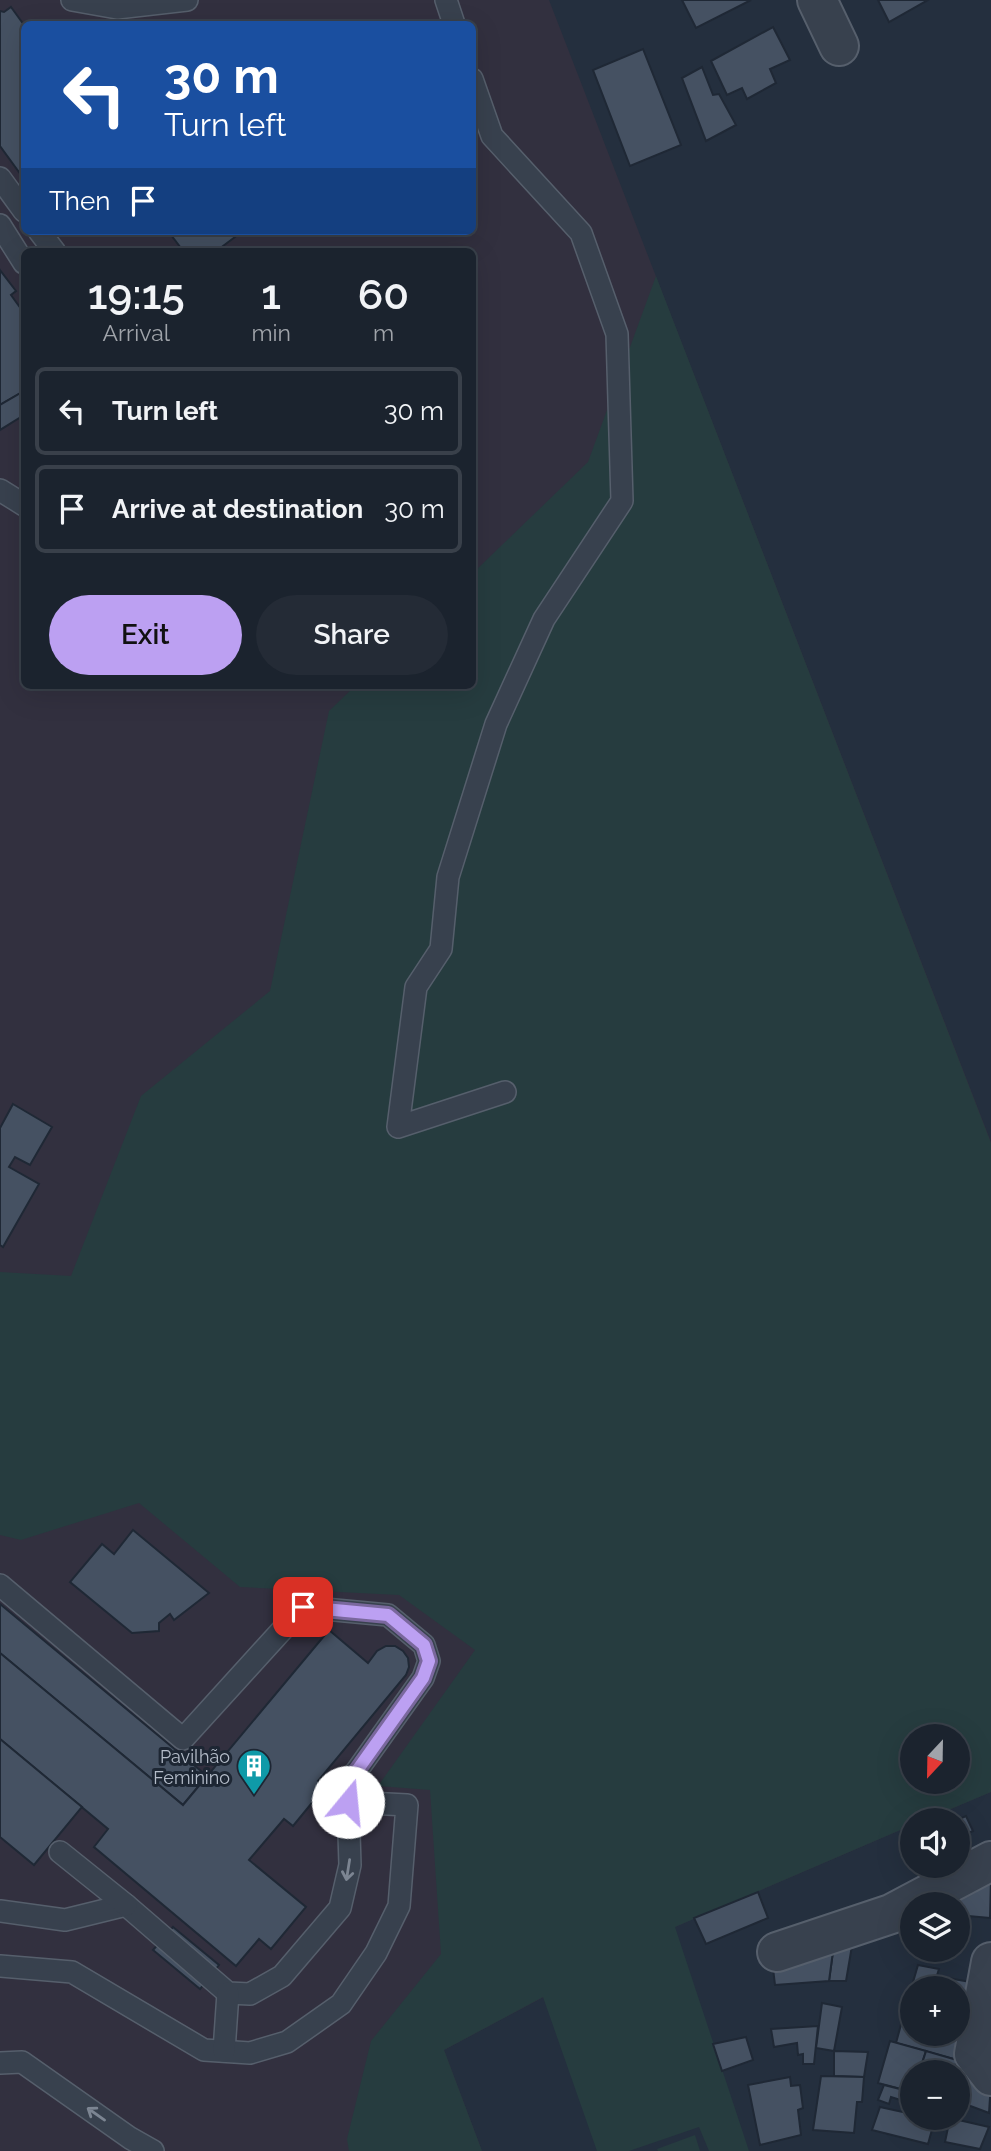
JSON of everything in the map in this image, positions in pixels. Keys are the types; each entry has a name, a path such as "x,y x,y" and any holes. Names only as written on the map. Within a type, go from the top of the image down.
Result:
{"street":[{"path":"817,0 839,46"},
{"path":"777,1952 891,1914 991,1861"},
{"path":"991,1962 974,2054 991,2076"}],"lane":[{"path":"72,0 123,16 187,0"},
{"path":"446,0 453,21"},
{"path":"476,90 492,136 581,233 617,334 622,501 544,619 496,724 447,877 441,949 416,987 398,1127 505,1092"},
{"path":"0,178 21,207"},
{"path":"0,225 21,258"},
{"path":"0,490 21,503"},
{"path":"0,1585 183,1739 303,1607 388,1615 424,1645 429,1661 423,1678 351,1779 348,1802 350,1865 340,1908 282,1976 250,1994 228,1993 60,1852"},
{"path":"0,1966 72,1972 204,2050 250,2053 287,2042 341,2004 376,1953 398,1906 407,1805 348,1802"},
{"path":"0,1911 65,1920 126,1905"},
{"path":"224,2051 228,1993"},
{"path":"0,2063 22,2062 130,2138 153,2151"}],"shaded area":[{"path":"0,0 549,0 991,1142 991,1792 953,1808 900,1808 900,1830 675,1927 444,2050 482,2151 0,2151"}],"green space":[{"path":"656,276 991,1143 991,1792 953,1808 900,1808 900,1830 675,1927 749,2151 709,2151 699,2127 629,2151 597,2151 543,1997 444,2050 482,2151 349,2151 347,2139 371,2041 441,1954 430,1790 378,1786 475,1650 399,1595 240,1587 139,1503 21,1540 0,1535 0,1272 71,1276 141,1096 270,991 329,711 352,689 476,689 476,570 588,462"},
{"path":"695,2135 700,2151 657,2149"}],"building":[{"path":"682,0 751,0 696,28"},
{"path":"878,0 928,0 889,22"},
{"path":"11,7 21,21 21,175 0,146 0,11 4,12"},
{"path":"773,27 790,60 770,69 776,83 747,99 742,88 727,95 711,61"},
{"path":"643,49 681,145 630,166 593,70"},
{"path":"702,67 713,95 719,94 736,125 706,141 682,78"},
{"path":"171,235 238,235 220,248 181,248"},
{"path":"0,270 16,291 11,295 21,309 21,393 0,405"},
{"path":"21,393 21,417 0,430 0,405"},
{"path":"13,1104 52,1127 30,1165 15,1157 9,1167 39,1184 3,1247 0,1245 0,1128"},
{"path":"133,1530 209,1593 174,1620 170,1614 159,1623 159,1631 132,1633 70,1582 102,1544 114,1554"},
{"path":"0,1604 207,1776 183,1805 0,1653"},
{"name":"Pavilhão Feminino","path":"329,1630 368,1663 377,1651 386,1646 395,1646 408,1658 409,1667 406,1675 318,1781 325,1787 293,1826 284,1819 249,1860 306,1907 271,1949 259,1939 236,1966 94,1847 108,1829 0,1739 0,1653 183,1805"},
{"path":"0,1739 82,1807 34,1865 0,1837"},
{"path":"991,1877 990,1918 970,1916 970,1892 960,1892"},
{"path":"758,1892 768,1918 706,1944 694,1918"},
{"path":"173,1927 219,1965 200,1989 153,1950"},
{"path":"853,1940 846,1981 829,1981 834,1944"},
{"path":"834,1944 829,1981 775,1985 772,1960"},
{"path":"918,1965 939,1969 937,1976 915,1976"},
{"path":"970,1982 976,1983 970,2009"},
{"path":"822,2003 842,2007 834,2051 816,2048"},
{"path":"818,2026 814,2064 803,2064 803,2054 798,2055 797,2043 774,2047 771,2029"},
{"path":"900,2028 900,2044 896,2043"},
{"path":"746,2037 753,2060 722,2071 713,2044"},
{"path":"890,2041 900,2046 926,2051 923,2060 900,2060 900,2089 878,2083"},
{"path":"907,2046 961,2046 957,2060"},
{"path":"834,2051 868,2052 864,2077 834,2076"},
{"path":"926,2051 957,2060 923,2060"},
{"path":"970,2069 991,2082 989,2113 970,2106"},
{"path":"821,2076 864,2077 862,2102 857,2102 854,2133 813,2130"},
{"path":"790,2077 791,2086 800,2085 803,2108 798,2110 801,2135 760,2145 748,2085"},
{"path":"884,2085 900,2089 900,2100 891,2097 889,2104 878,2100"},
{"path":"880,2107 900,2111 900,2130 932,2130 928,2144 872,2130"},
{"path":"970,2123 989,2127 980,2149 945,2142 948,2130 970,2130"}],"place":[{"name":"Pavilhão Feminino","path":"254,1796"}],"route":[{"path":"303,1607 388,1615 424,1645 429,1661 423,1678 351,1779 348,1802"}]}
